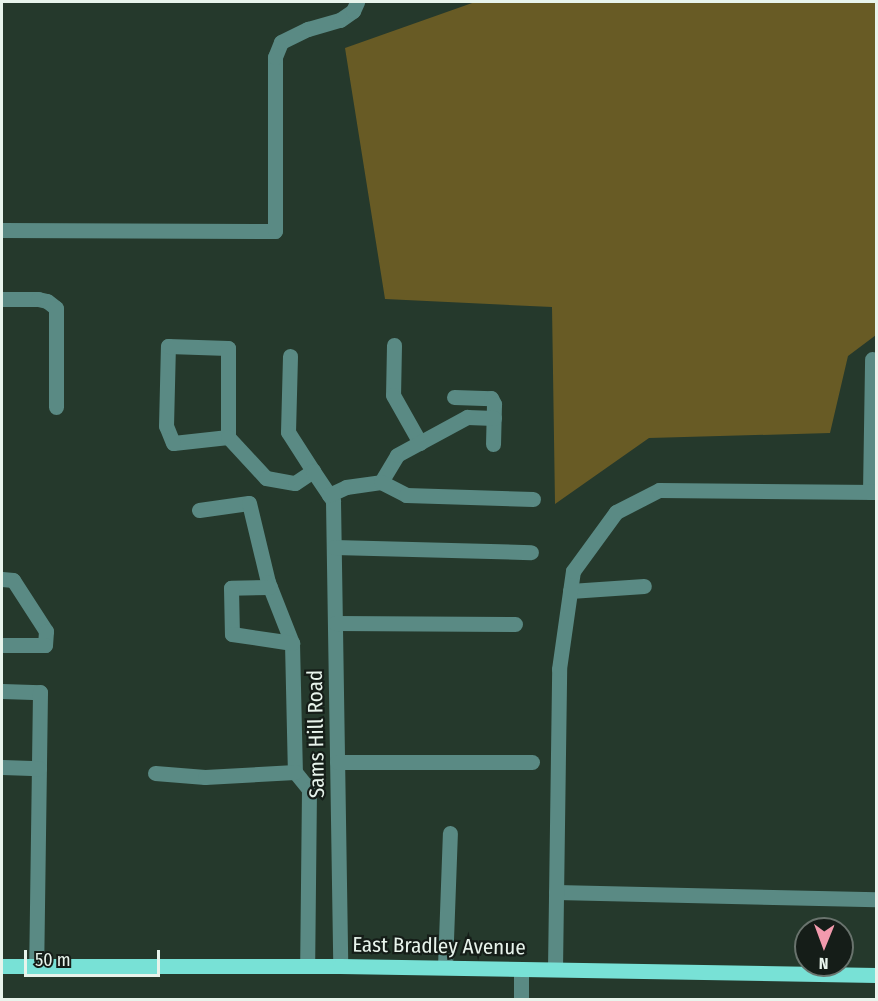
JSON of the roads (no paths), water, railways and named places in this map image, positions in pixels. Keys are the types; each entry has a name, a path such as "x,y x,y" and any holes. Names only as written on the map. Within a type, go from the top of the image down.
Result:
{"main road":[{"name":"East Bradley Avenue","path":"2,966 340,966 876,975"}],"street":[{"path":"2,230 274,231 275,57 281,42 308,29 340,20 353,11 357,2"},
{"path":"2,299 38,299 47,301 56,308 56,407"},
{"path":"394,345 393,395 420,443"},
{"path":"228,437 173,443 166,426 168,346 228,348 228,437 266,478 295,483 313,471"},
{"path":"290,356 288,432 332,498 346,487 381,482 406,495 533,498"},
{"path":"555,969 559,669 573,571 616,512 659,490 873,492 872,359"},
{"path":"454,397 491,398 494,404 493,444"},
{"path":"381,482 397,455 467,417 494,418"},
{"name":"Sams Hill Road","path":"332,498 340,966"},
{"path":"199,510 249,503 270,587 292,643 295,772 309,789 307,966"},
{"path":"334,547 531,552"},
{"path":"2,579 14,580 46,631 45,645 2,645"},
{"path":"570,591 644,586"},
{"path":"270,587 231,588 232,634 292,643"},
{"path":"335,623 515,624"},
{"path":"2,691 40,692 36,966"},
{"path":"337,762 532,762"},
{"path":"2,767 39,768"},
{"path":"155,773 205,777 295,772"},
{"path":"445,968 450,833"},
{"path":"556,892 876,899"},
{"path":"521,969 521,999"}]}
